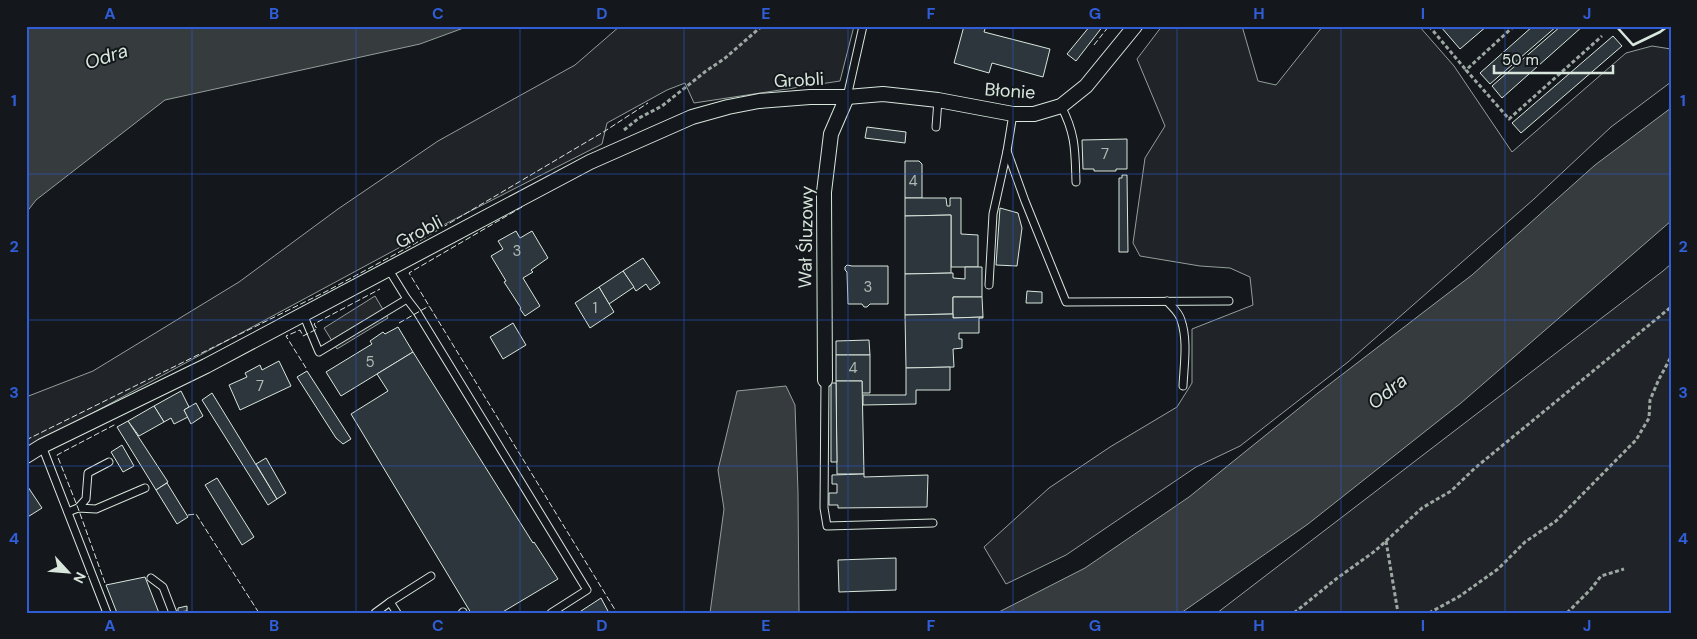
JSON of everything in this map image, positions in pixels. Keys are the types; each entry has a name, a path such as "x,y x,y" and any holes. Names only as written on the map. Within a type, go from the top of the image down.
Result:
{"street":[{"name":"Błonie","path":"847,97 883,94 938,100 1013,114 1034,114 1061,106 1086,86 1135,26"},
{"name":"Grobli","path":"26,456 42,446 206,366 590,162 618,149 692,118 728,107 759,101 810,97 847,97"},
{"name":"Wał Śluzowy","path":"825,380 824,192 831,134 847,97"}],"lane":[{"path":"847,97 863,26"},
{"path":"936,127 938,100"},
{"path":"1061,106 1069,121 1075,142 1076,182"},
{"path":"989,286 993,214 1013,114"},
{"path":"1007,151 1066,302 1229,301"},
{"path":"389,270 417,312 587,590 551,613"},
{"path":"303,314 319,352 407,299"},
{"path":"1167,301 1177,312 1181,320 1185,343 1183,386"},
{"path":"825,380 824,508 827,526 933,523"},
{"path":"42,446 107,613"},
{"path":"78,508 86,499 88,474 109,462"},
{"path":"68,512 78,508 96,509 145,488"},
{"path":"375,613 431,576"},
{"path":"151,578 163,587 173,613"},
{"path":"390,602 397,613"}],"path":[{"path":"618,149 615,140 626,129 639,118 662,106 724,59 762,26"},
{"path":"1429,26 1509,118 1602,36"},
{"path":"1466,70 1514,26"},
{"path":"1294,613 1336,579 1376,551 1422,508 1451,490 1482,462 1671,307"},
{"path":"1429,613 1460,596 1490,574 1525,542 1556,521 1636,440 1649,418 1650,400 1659,378 1671,357"},
{"path":"1386,541 1398,613"},
{"path":"1567,613 1601,576 1624,570"}],"shaded area":[{"path":"620,26 854,26 840,81 694,103 685,83 667,90 607,123 602,144 406,244 26,449 26,397 93,371 239,282 338,209 438,141 575,65"},
{"path":"1162,26 1242,26 1258,81 1276,85 1323,26 1419,26 1454,66 1512,152 1626,53 1652,46 1671,49 1671,82 1611,127 1534,199 1348,362 1240,446 1196,467 1066,555 1006,584 984,547 1049,488 1110,447 1177,407 1192,383 1192,329 1253,305 1250,277 1230,268 1200,266 1140,256 1133,243 1145,158 1165,126 1137,59"},
{"path":"1671,264 1671,613 1217,613 1663,271"},
{"path":"375,296 388,318 337,349 324,328"}],"water":[{"name":"Odra","path":"26,26 469,26 420,44 165,100 36,200 26,213"},
{"name":"Odra","path":"1671,108 1671,221 1461,403 1308,524 1181,613 997,613 1085,568 1189,497 1318,393 1472,275 1595,165"},
{"path":"786,386 795,405 799,613 710,613 724,509 718,470 737,391"}],"building":[{"path":"964,26 986,26 984,32 1050,49 1043,77 992,63 989,73 954,63"},
{"path":"1090,26 1103,26 1076,61 1067,54"},
{"path":"1442,26 1487,26 1460,49"},
{"path":"1533,26 1557,26 1490,84 1480,73"},
{"path":"1561,26 1583,26 1502,98 1492,86"},
{"path":"1613,36 1622,46 1521,133 1512,123"},
{"path":"867,127 906,132 905,143 865,138"},
{"path":"1127,139 1127,169 1094,171 1094,169 1083,169 1082,140"},
{"path":"905,161 919,161 922,164 922,198 905,198"},
{"path":"1122,175 1127,175 1128,252 1119,252 1119,178 1122,178"},
{"path":"905,198 946,198 947,206 950,206 950,198 961,198 961,234 978,235 978,267 951,267 951,215 905,216"},
{"path":"1000,208 1018,213 1022,228 1017,266 996,265"},
{"path":"951,215 951,273 905,274 905,216"},
{"path":"516,231 520,238 532,231 548,258 531,270 533,272 523,278 540,306 525,316 504,282 506,281 491,256 503,249 498,241"},
{"path":"643,258 660,283 650,290 646,284 636,291 623,271"},
{"path":"847,265 888,266 888,304 870,304 864,307 862,304 848,304 847,272 845,270"},
{"path":"965,267 982,267 982,297 953,297 953,314 905,315 905,274 953,273 953,278 965,279"},
{"path":"623,271 634,287 609,304 599,287"},
{"path":"599,287 614,312 590,328 575,303"},
{"path":"1027,291 1042,292 1042,303 1026,303"},
{"path":"953,297 982,297 983,317 953,318"},
{"path":"953,314 953,318 983,317 979,318 979,333 959,333 959,339 962,339 962,348 953,349 954,367 906,368 905,315"},
{"path":"513,323 526,345 503,359 490,337"},
{"path":"398,327 413,352 341,396 326,372 372,344 370,341 383,332 385,334"},
{"path":"869,340 870,355 836,355 836,341"},
{"path":"413,352 533,543 558,579 501,613 471,613 351,414 388,391 377,374"},
{"path":"836,355 870,355 870,393 862,393 862,381 836,381"},
{"path":"279,361 291,386 240,410 229,385 247,377 245,373 260,365 262,370"},
{"path":"950,367 950,390 916,390 916,404 863,405 863,395 906,395 906,368"},
{"path":"307,371 351,439 343,444 336,438 297,377"},
{"path":"836,381 862,381 864,474 837,474"},
{"path":"831,383 836,383 837,462 831,462"},
{"path":"181,391 189,407 184,410 188,417 174,424 171,418 164,422 154,406"},
{"path":"212,393 277,499 268,505 202,400"},
{"path":"196,403 203,416 191,424 184,410"},
{"path":"154,406 164,422 139,436 128,421"},
{"path":"128,421 168,482 156,490 117,427"},
{"path":"122,445 134,466 123,472 111,452"},
{"path":"266,458 286,493 277,499 256,464"},
{"path":"864,474 864,477 928,475 927,507 838,508 838,505 829,505 829,493 837,493 837,484 832,484 832,475"},
{"path":"217,478 254,537 242,545 205,485"},
{"path":"167,483 188,517 177,524 156,490"},
{"path":"26,484 42,508 26,518"},
{"path":"896,558 896,590 839,592 838,560"},
{"path":"145,577 159,613 117,613 106,585"},
{"path":"601,598 609,613 578,613"},
{"path":"187,606 187,611 178,612 178,608"}],"fence":[{"path":"1094,45 1109,26"},
{"path":"26,440 327,291 416,243 605,131 648,103"},
{"path":"522,207 409,273 617,613"},
{"path":"306,368 286,336 300,330 303,336 317,329 314,324 380,289"},
{"path":"399,323 429,306"},
{"path":"105,583 57,455 116,424"},
{"path":"188,515 196,514 259,613"}],"wall":[{"path":"1616,26 1633,45 1668,26"}]}
